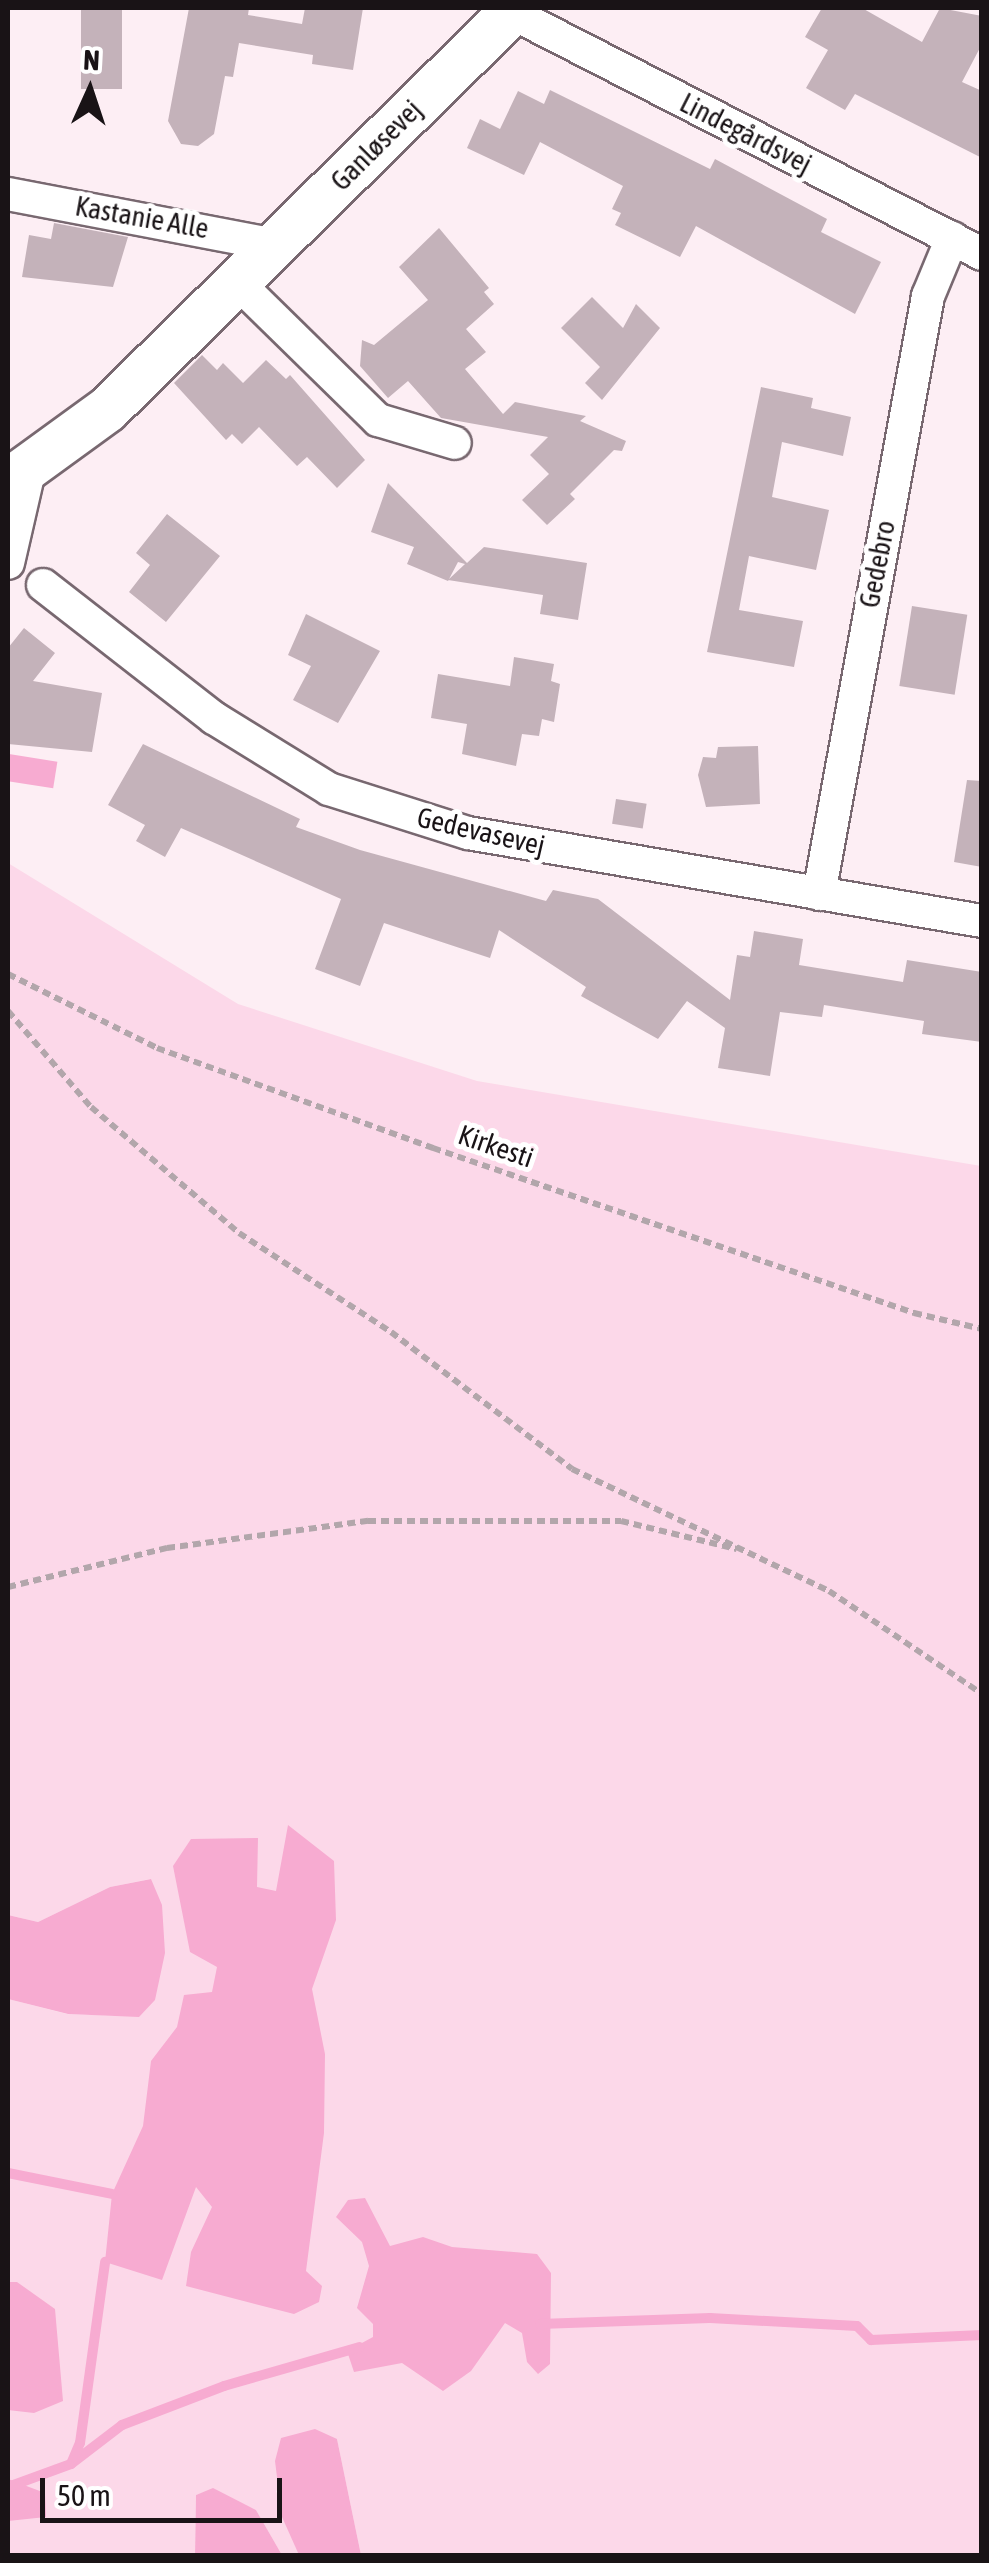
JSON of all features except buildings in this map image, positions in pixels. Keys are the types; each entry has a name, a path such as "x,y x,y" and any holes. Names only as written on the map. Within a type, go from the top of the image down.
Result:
{"street":[{"name":"Lindegårdsvej","path":"512,10 982,254"},
{"name":"Ganløsevej","path":"18,476 107,409 512,10"},
{"name":"Kastanie Alle","path":"8,194 276,245"},
{"name":"Gedebro","path":"819,894 928,296 952,238"},
{"path":"238,283 378,420 455,443"},
{"path":"8,563 18,476"},
{"name":"Gedevasevej","path":"43,585 214,718 329,788 468,833 982,921"}],"path":[{"name":"Kirkesti","path":"8,974 157,1048 396,1135 914,1312 982,1329"},
{"path":"8,1010 91,1106 239,1233 391,1332 572,1469 753,1552 878,1619 982,1694"},
{"path":"8,1587 167,1548 368,1521 622,1521 753,1552"}],"shaded area":[{"path":"9,754 57,762 53,788 8,781"},
{"path":"8,863 238,1004 477,1081 981,1166 981,2555 361,2555 337,2439 276,2491 299,2555 282,2555 256,2510 213,2489 196,2495 195,2555 8,2555 8,1999 67,2014 125,2016 150,1879 110,1887 38,1922 8,1915"},
{"path":"288,1825 334,1861 336,1920 312,1989 325,2054 324,2133 306,2271 322,2286 319,2302 294,2314 186,2286 191,2252 212,2207 196,2187 162,2280 105,2262 112,2194 143,2126 151,2061 177,2027 184,1995 212,1992 217,1967 190,1952 173,1866 191,1839 258,1838 257,1887 276,1891"},
{"path":"151,1879 162,1905 165,1953 155,2000 139,2017 68,2014 8,1999 8,1915 38,1922 110,1887"},
{"path":"365,2198 390,2246 423,2237 452,2247 537,2254 551,2273 550,2364 538,2374 527,2362 522,2333 505,2323 471,2371 443,2391 402,2363 354,2372 347,2351 373,2337 373,2324 357,2308 369,2266 362,2242 336,2217 348,2200"},
{"path":"8,2282 17,2282 55,2309 63,2401 34,2413 8,2410"},
{"path":"315,2429 337,2439 361,2555 299,2555 282,2517 275,2461 281,2438"},
{"path":"8,2479 45,2493 46,2517 8,2521"},
{"path":"213,2488 256,2510 282,2555 195,2555 196,2495"}],"waterway":[{"path":"8,2173 112,2194"},
{"path":"8,2487 71,2464 80,2443 105,2262"},
{"path":"540,2324 710,2318 857,2326 871,2340 982,2335"},
{"path":"71,2464 122,2425 224,2386 360,2347"}]}
